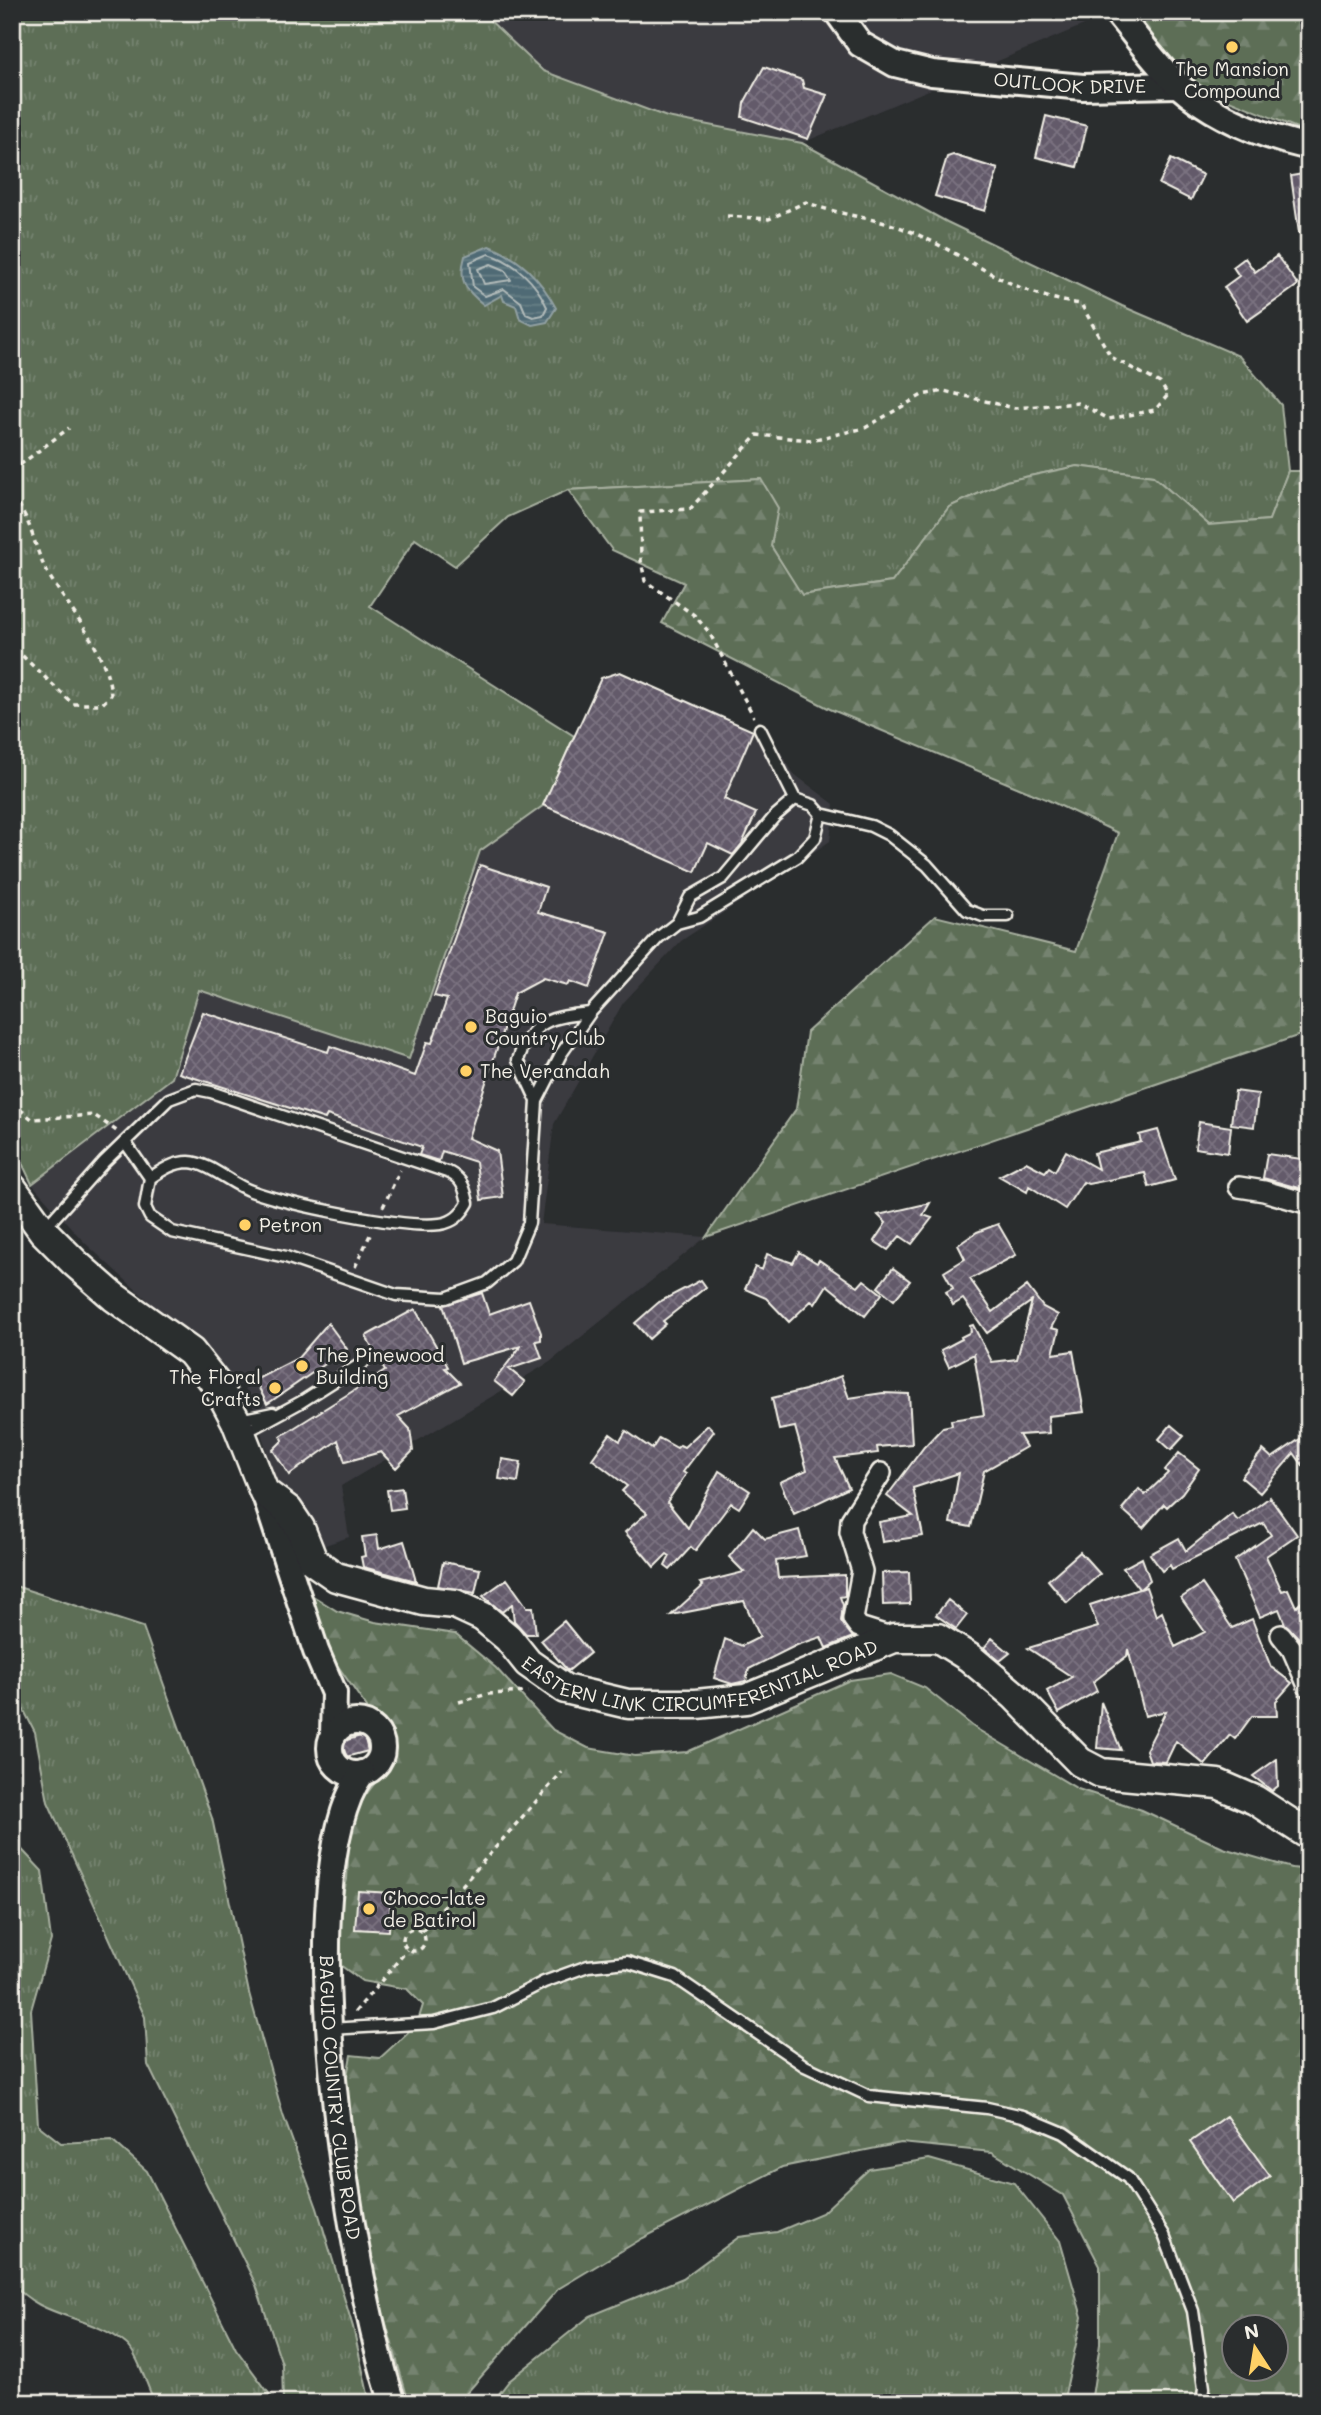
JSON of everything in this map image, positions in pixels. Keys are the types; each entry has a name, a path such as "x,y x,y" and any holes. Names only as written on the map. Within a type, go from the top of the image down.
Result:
{"main road":[{"path":"12,1188 43,1231 114,1297 191,1352 218,1385 239,1427 264,1492"},
{"name":"EASTERN LINK CIRCUMFERENTIAL ROAD","path":"264,1492 294,1517 313,1561 321,1568 336,1577 424,1601 455,1604 483,1616 508,1638 528,1663 565,1689 628,1704 696,1704 746,1699 894,1638 938,1638 970,1658 1014,1695 1080,1762 1101,1773 1218,1784 1255,1800 1309,1835"}],"street":[{"name":"OUTLOOK DRIVE","path":"837,12 860,44 895,64 933,73 1083,87 1178,85"},
{"path":"1116,12 1178,85 1217,115 1281,140 1309,147"},
{"path":"1239,1187 1309,1204"},
{"path":"881,1473 851,1520 850,1532 862,1571 853,1619 859,1627 894,1638"},
{"path":"264,1492 312,1640 334,1693 377,1733 382,1750 374,1767 353,1778 333,1759 330,1745 333,1736 334,1693"},
{"path":"1281,1635 1292,1649 1309,1688"},
{"path":"333,1736 348,1724 366,1724"},
{"name":"BAGUIO COUNTRY CLUB ROAD","path":"353,1778 335,1843 330,1890 334,2029 343,2167 375,2347 393,2403"}],"lane":[{"path":"760,729 795,799 813,805 821,814 871,826 889,835 927,865 968,910 983,916 1008,916"},
{"path":"677,923 690,897 723,878 775,816 795,799"},
{"path":"125,1142 150,1178 145,1207 150,1217 172,1232 286,1257 397,1295 446,1298 487,1283 513,1261 529,1223 537,1101 561,1054 590,1013 659,937 677,923 699,918 797,856 815,838 821,814"},
{"path":"537,1101 518,1060 526,1038 538,1026 562,1016 590,1013"},
{"path":"43,1231 75,1192 169,1099 196,1089 450,1173 459,1178 465,1188 468,1203 454,1220 439,1225 393,1222 272,1198 231,1183 202,1165 174,1164 150,1178"},
{"path":"239,1427 283,1411 364,1362"},
{"path":"334,2029 434,2023 493,2008 544,1982 587,1966 627,1962 675,1977 805,2066 869,2096 987,2108 1023,2116 1064,2133 1128,2178 1164,2235 1193,2311 1204,2388 1202,2403"}],"path":[{"path":"727,216 769,219 806,202 849,215 874,218 915,233 988,274 1046,299 1081,304 1111,357 1160,383 1168,395 1155,410 1109,419 1079,403 1014,408 944,391 922,395 865,428 811,440 757,435 690,509 640,512 645,581 686,609 709,632 760,729"},
{"path":"12,471 69,428"},
{"path":"12,497 33,531 36,548 47,572 80,620 110,680 111,695 103,704 72,704 12,646"},
{"path":"12,1103 32,1119 94,1115 117,1129 125,1142"},
{"path":"459,1702 488,1694 565,1689"},
{"path":"422,1931 562,1772"},
{"path":"413,1928 422,1931 426,1940 424,1947 418,1952 407,1950 402,1941 405,1933 413,1928"},
{"path":"334,2029 407,1950"}],"shaded area":[{"path":"481,12 1115,12 802,143 667,117 543,71"},
{"path":"620,672 772,739 794,774 834,804 830,841 681,941 623,1003 554,1124 541,1224 706,1237 550,1362 341,1486 349,1537 298,1554 249,1393 84,1242 32,1184 172,1078 198,990 409,1059 481,851 544,805 601,678"}],"green space":[{"path":"12,12 481,12 543,71 667,117 802,143 947,222 1122,306 1239,356 1281,405 1288,471 1269,520 1209,525 1153,476 1077,466 1006,481 949,507 892,582 801,595 771,546 777,508 760,479 568,490 508,517 455,566 415,539 370,606 574,736 544,805 480,851 409,1059 199,990 172,1078 32,1184 12,1142"},
{"name":"The Mansion Compound","path":"1126,12 1309,12 1309,133 1183,81"},
{"path":"1077,466 1153,476 1209,525 1269,520 1288,471 1309,471 1309,1032 706,1237 796,1109 807,1032 935,916 1076,951 1118,833 1048,800 830,709 662,623 684,583 612,550 568,490 761,479 778,508 771,546 802,595 892,582 949,507 1006,481"},
{"path":"12,1585 143,1627 212,1818 249,1993 283,2115 317,2208 353,2327 370,2403 283,2403 282,2364 256,2285 148,2065 145,2017 48,1802 35,1732 12,1687"},
{"path":"313,1596 337,1611 375,1622 455,1634 496,1668 553,1730 588,1748 635,1756 687,1752 850,1680 891,1674 925,1688 975,1728 1078,1789 1142,1810 1223,1848 1292,1868 1309,1870 1309,2403 1091,2403 1100,2344 1100,2266 1063,2195 992,2152 901,2143 782,2167 643,2238 558,2289 458,2403 409,2403 370,2268 343,2097 351,2055 380,2058 417,2024 423,2005 407,1989 362,1981 336,1962 338,1916 347,1879 349,1841 358,1805 377,1780 383,1745 367,1708 324,1646"},
{"path":"12,1839 42,1871 51,1940 31,2010 38,2125 61,2143 112,2140 147,2171 236,2349 276,2403 155,2403 138,2362 126,2344 98,2327 36,2303 12,2282"},
{"path":"929,2159 1014,2183 1060,2241 1082,2317 1063,2403 492,2403 509,2381 590,2316 683,2278 739,2237 777,2232 822,2213 869,2169"}],"water":[{"path":"489,246 520,263 543,287 556,308 547,322 532,325 520,319 516,306 504,301 502,295 484,305 472,295 463,279 465,256"}],"building":[{"path":"764,67 802,80 804,88 827,95 808,139 742,117 744,103"},
{"path":"1046,116 1087,126 1077,167 1036,157"},
{"path":"953,155 998,169 985,211 935,196 947,157"},
{"path":"1171,159 1203,175 1191,200 1159,184"},
{"path":"1309,173 1309,233 1299,233 1291,176"},
{"path":"1277,256 1298,285 1247,321 1224,287 1239,276 1233,267 1245,258 1255,272"},
{"path":"620,672 753,731 724,799 756,813 742,844 733,855 708,843 695,872 543,805 601,678"},
{"name":"Baguio Country Club","path":"480,865 546,887 538,912 609,932 589,988 570,981 568,985 543,978 515,993 468,1138 497,1151 503,1197 481,1200 476,1162 442,1151 439,1161 419,1155 422,1147 327,1115 325,1119 179,1073 203,1012 328,1052 330,1046 415,1076 427,1042 432,1043 447,999 434,996"},
{"path":"1235,1091 1258,1094 1254,1127 1231,1124"},
{"path":"1199,1122 1231,1127 1228,1153 1195,1148"},
{"path":"1158,1130 1175,1180 1149,1187 1145,1173 1088,1184 1083,1182 1065,1209 1029,1186 1027,1192 999,1176 1026,1162 1045,1172 1049,1167 1055,1171 1066,1151 1098,1169 1094,1153 1141,1142 1139,1135"},
{"path":"1267,1154 1309,1160 1309,1191 1263,1178"},
{"path":"930,1203 923,1215 932,1218 912,1244 900,1236 888,1250 874,1241 886,1223 878,1215"},
{"path":"998,1224 1016,1255 970,1279 993,1312 1027,1286 1043,1307 1058,1315 1051,1328 1059,1330 1053,1354 1073,1351 1084,1412 1048,1416 1049,1433 1019,1435 1026,1447 984,1471 971,1527 950,1523 959,1473 913,1488 923,1536 882,1542 879,1522 913,1516 887,1496 924,1447 943,1427 952,1425 951,1420 984,1415 974,1354 949,1367 941,1350 971,1332 970,1326 973,1325 992,1362 1017,1359 1032,1301 987,1333 963,1299 953,1305 946,1292 953,1288 944,1272 965,1259 958,1245 977,1232"},
{"path":"799,1252 817,1263 819,1260 858,1287 864,1280 882,1294 865,1316 827,1285 815,1304 811,1301 789,1322 766,1298 745,1289 755,1267 762,1270 767,1254 793,1263"},
{"path":"893,1268 910,1281 894,1300 878,1287"},
{"path":"701,1280 706,1287 663,1321 666,1324 649,1339 635,1323 659,1302"},
{"path":"482,1293 489,1314 529,1300 541,1333 541,1340 536,1341 542,1358 509,1369 525,1382 513,1396 494,1381 521,1346 461,1363 443,1305"},
{"path":"415,1309 448,1367 445,1368 460,1383 398,1416 410,1429 413,1451 396,1468 381,1452 345,1462 338,1440 289,1475 273,1450 283,1440 281,1436 385,1371 366,1336"},
{"name":"The Pinewood Building","path":"328,1323 347,1349 267,1404 255,1380 298,1358"},
{"path":"841,1376 849,1398 883,1393 909,1394 912,1444 877,1447 878,1453 835,1458 849,1488 794,1514 780,1482 807,1470 795,1427 779,1430 772,1398 805,1390"},
{"path":"708,1425 714,1431 683,1472 686,1474 667,1502 688,1528 719,1471 750,1491 739,1508 731,1503 695,1551 691,1547 670,1570 665,1566 670,1556 667,1554 654,1567 625,1532 647,1513 622,1491 627,1486 592,1459 610,1434 620,1441 626,1431 652,1449 659,1438 677,1448 680,1445 684,1447"},
{"path":"1171,1425 1184,1436 1171,1450 1159,1439"},
{"path":"1309,1433 1309,1474 1294,1453 1260,1493 1241,1477 1263,1450 1272,1458"},
{"path":"1179,1453 1199,1469 1182,1493 1167,1507 1164,1504 1143,1528 1122,1509 1139,1489 1145,1495 1168,1473 1165,1470"},
{"path":"502,1459 521,1462 518,1482 499,1479"},
{"path":"402,1488 405,1508 390,1510 387,1490"},
{"path":"1270,1497 1297,1535 1266,1556 1282,1591 1288,1589 1296,1607 1309,1595 1309,1657 1302,1641 1285,1624 1279,1609 1260,1617 1235,1560 1271,1535 1263,1523 1172,1569 1170,1565 1162,1571 1150,1554 1179,1538 1186,1551 1232,1514 1238,1521"},
{"path":"753,1527 765,1539 799,1530 806,1556 776,1561 778,1578 845,1575 845,1596 840,1597 843,1605 841,1621 853,1637 826,1648 821,1637 797,1645 749,1669 746,1681 732,1684 714,1678 725,1639 742,1646 760,1637 744,1601 671,1615 703,1586 700,1583 744,1572 729,1557"},
{"path":"377,1535 379,1549 404,1541 416,1581 363,1567 361,1557 365,1556 362,1537"},
{"path":"1080,1552 1100,1574 1067,1603 1048,1580"},
{"path":"1142,1558 1150,1580 1140,1589 1146,1587 1156,1616 1162,1612 1175,1647 1205,1632 1181,1598 1202,1584 1232,1628 1252,1619 1271,1667 1292,1683 1276,1701 1277,1716 1252,1716 1235,1739 1230,1735 1205,1765 1176,1741 1166,1762 1150,1761 1146,1750 1166,1711 1145,1716 1128,1649 1127,1656 1093,1682 1097,1691 1059,1713 1047,1691 1072,1677 1028,1648 1098,1627 1090,1605 1139,1589 1123,1568"},
{"path":"443,1562 480,1569 475,1593 438,1586"},
{"path":"909,1572 910,1604 883,1605 882,1573"},
{"path":"507,1579 527,1607 533,1607 536,1634 526,1634 514,1621 512,1604 502,1612 483,1596"},
{"path":"948,1600 967,1615 956,1629 936,1615"},
{"path":"564,1621 590,1653 568,1671 541,1640"},
{"path":"992,1638 1010,1653 1000,1661 984,1648"},
{"path":"1101,1702 1121,1750 1097,1748"},
{"path":"364,1735 368,1751 346,1757 343,1746 347,1740"},
{"path":"1277,1759 1278,1786 1272,1791 1253,1776"},
{"path":"358,1891 391,1893 389,1931 355,1929"},
{"path":"1227,2116 1270,2176 1233,2203 1190,2142"}],"place":[{"name":"The Mansion Compound","path":"1232,47"},
{"name":"Baguio Country Club","path":"471,1027"},
{"name":"The Verandah","path":"466,1071"},
{"name":"Petron","path":"245,1225"},
{"name":"The Pinewood Building","path":"302,1366"},
{"name":"The Floral Crafts","path":"275,1388"},
{"name":"Choco-late de Batirol","path":"369,1909"}]}
